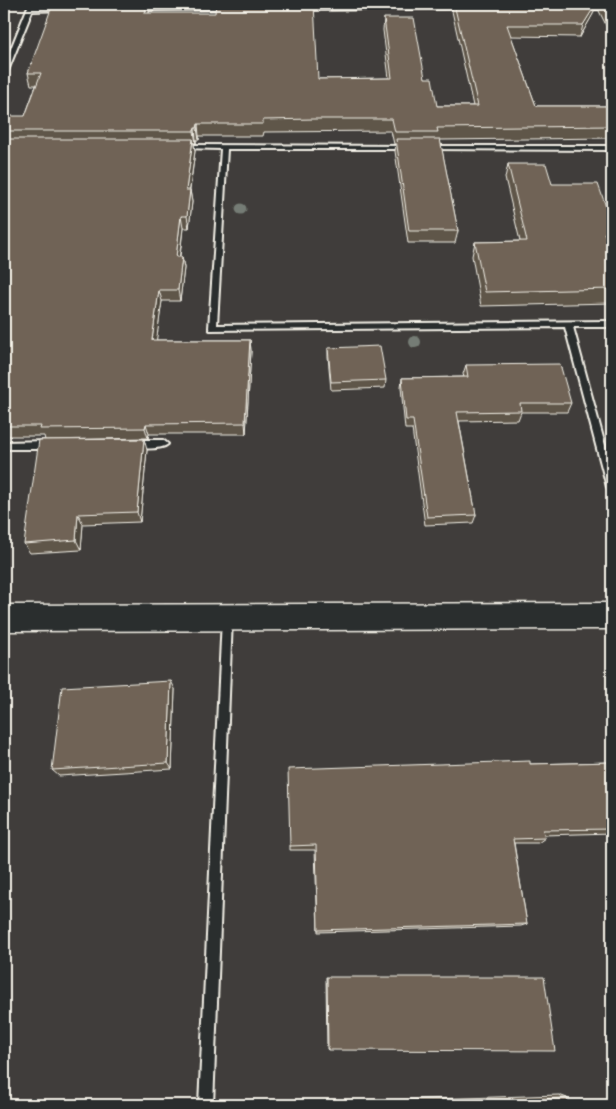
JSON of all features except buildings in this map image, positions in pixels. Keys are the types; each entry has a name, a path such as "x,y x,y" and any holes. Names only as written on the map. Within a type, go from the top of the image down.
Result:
{"street":[{"path":"4,618 612,616"}],"lane":[{"path":"4,73 31,6 69,8"},
{"path":"573,7 612,6"},
{"path":"296,8 474,7"},
{"path":"128,8 237,8"},
{"path":"176,147 413,147"},
{"path":"224,147 213,328 612,324"},
{"path":"423,147 612,148"},
{"path":"568,324 612,487"},
{"path":"123,444 163,444"},
{"path":"4,446 64,445"},
{"path":"206,1105 227,617"}],"shaded area":[{"path":"4,4 612,4 612,1105 4,1105"}]}
